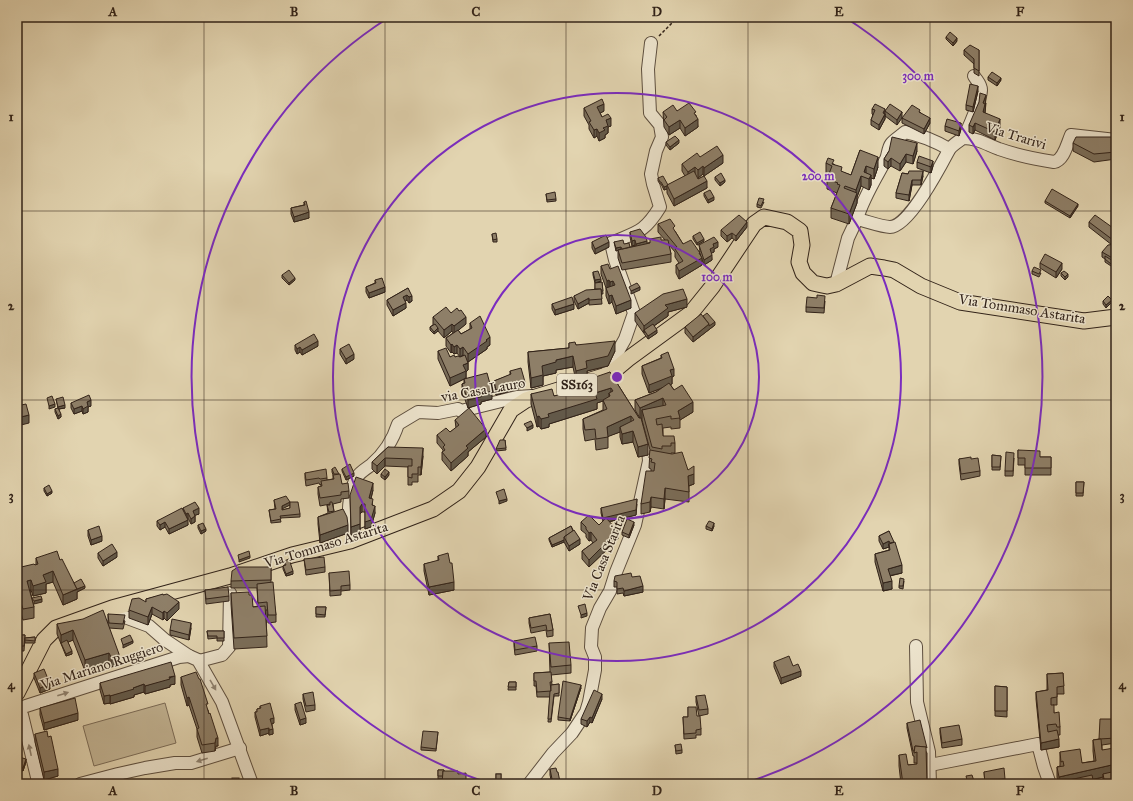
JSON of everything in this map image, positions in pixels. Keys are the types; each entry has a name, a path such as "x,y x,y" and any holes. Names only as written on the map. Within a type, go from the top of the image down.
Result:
{"main road":[{"name":"Via Tommaso Astarita","path":"19,681 44,640 56,628 112,608 230,576 292,556 350,541 433,509 459,491 478,467 511,410 526,400 542,395 568,388 612,380 639,350 691,313 712,287 754,224 764,218 787,222 800,231 802,245 799,262 803,273 813,283 827,286 836,284 870,266 894,270 921,286 960,302 1084,321 1116,317"}],"street":[{"path":"612,380 608,366 625,339 634,313 615,260 611,243 640,232 651,222 660,207 651,174 656,151 662,137 660,125 650,113 648,68 651,43"},
{"name":"Via Trarivi","path":"949,148 963,138 975,112 981,91 980,84 974,76"},
{"path":"836,284 848,238 879,169 887,158 890,145 905,132 923,136 949,148 948,154 936,175 910,213 901,221 891,227 857,219"},
{"name":"Via Trarivi","path":"963,138 975,139 1023,156 1054,162 1058,161 1062,156 1071,135 1116,140"},
{"name":"via Casa Lauro","path":"350,541 349,502 353,487 358,476 386,449 394,437 398,424 418,412 438,413 458,409 461,411 517,397 542,395"},
{"name":"Via Casa Starita","path":"529,784 549,758 572,733 586,712 595,670 595,657 592,646 592,628 600,608 610,591 635,525 647,472 649,461 648,449 641,425"},
{"path":"194,659 222,655 229,647 230,592"},
{"path":"69,623 70,627 106,614 122,616 149,626 165,640 194,659 222,702 252,784"},
{"path":"916,646 918,702 929,752 930,784"},
{"name":"Via Mariano Ruggiero","path":"40,784 21,709 179,657 194,659"},
{"path":"930,765 1038,744 1050,784"},
{"path":"80,784 145,768 175,763 192,763 240,748"},
{"path":"1080,784 1116,776"}],"path":[{"path":"651,43 678,17"}],"shaded area":[{"path":"165,703 176,743 94,766 83,726"}],"building":[{"path":"950,32 957,38 953,43 946,37"},
{"path":"970,45 979,50 979,71 974,68 974,59 964,50"},
{"path":"992,72 1001,78 997,83 988,77"},
{"path":"970,84 978,86 973,107 966,105"},
{"path":"980,93 986,95 983,103 985,104 983,112 1000,119 995,132 975,123 973,127 969,125 979,102"},
{"path":"602,99 604,104 597,107 602,117 608,114 611,118 606,120 608,126 603,128 605,130 599,133 597,129 594,130 589,122 591,121 584,108"},
{"path":"689,103 696,112 694,113 698,119 685,128 680,120 669,127 664,120 667,117 663,112 673,105 677,111"},
{"path":"875,104 885,109 883,113 885,114 879,125 871,120 875,110 872,109"},
{"path":"890,104 902,112 897,120 885,111"},
{"path":"912,105 920,110 919,112 930,118 924,129 902,118"},
{"path":"947,119 961,123 959,131 945,126"},
{"path":"675,136 679,140 670,147 666,142"},
{"path":"892,137 917,143 913,156 906,154 900,164 891,158 888,162 884,159 889,151"},
{"path":"1076,137 1116,137 1116,152 1094,154 1073,143"},
{"path":"717,146 723,155 704,168 703,166 698,170 695,167 688,172 682,164 697,153 700,157"},
{"path":"860,150 878,157 874,169 866,166 864,172 871,175 869,179 861,176 856,190 845,186 844,188 857,193 849,214 831,208 840,185 827,179 832,166 826,163 828,158 834,160 832,164 842,167 841,171 851,175"},
{"path":"919,156 933,161 931,167 917,162"},
{"path":"694,171 698,179 704,176 707,181 674,199 667,185"},
{"path":"909,171 923,171 921,180 912,180 909,195 896,193 902,173 908,174"},
{"path":"721,173 725,180 720,183 715,177"},
{"path":"663,176 668,185 664,187 658,178"},
{"path":"1052,189 1078,204 1070,216 1045,201"},
{"path":"710,190 714,197 708,200 704,193"},
{"path":"555,192 556,199 547,200 546,194"},
{"path":"759,198 764,199 761,206 757,204"},
{"path":"306,201 309,212 294,217 291,208 305,205 304,202"},
{"path":"739,215 747,222 736,236 732,233 727,236 721,230"},
{"path":"1095,215 1116,230 1116,239 1114,238 1113,240 1089,222"},
{"path":"670,219 675,226 673,228 683,244 691,240 702,258 679,271 676,265 683,261 675,249 677,247 658,224"},
{"path":"640,229 647,241 636,244 635,240 632,241 630,232"},
{"path":"700,232 704,239 697,243 693,236"},
{"path":"496,233 497,239 493,240 492,234"},
{"path":"606,235 609,242 595,249 592,242"},
{"path":"661,237 661,240 668,240 671,254 622,263 618,250 650,243 650,239"},
{"path":"714,237 718,242 713,244 714,247 710,249 712,255 704,260 699,245"},
{"path":"623,240 624,244 629,243 630,247 622,249 621,247 616,248 614,242"},
{"path":"1116,244 1116,260 1102,252 1108,245"},
{"path":"1045,254 1062,263 1056,272 1040,263"},
{"path":"1105,256 1113,261 1111,264 1105,259"},
{"path":"608,264 610,269 618,266 631,300 616,306 612,295 609,296 606,288 615,285 613,281 607,281 601,266"},
{"path":"1034,267 1041,270 1039,274 1032,271"},
{"path":"289,270 295,278 289,283 282,275"},
{"path":"598,271 601,279 595,280 593,272"},
{"path":"1064,271 1068,274 1065,277 1061,273"},
{"path":"382,278 385,287 369,293 366,287 376,283 375,280"},
{"path":"602,282 603,291 601,291 601,289 595,289 595,283"},
{"path":"637,283 640,287 631,291 629,287"},
{"path":"408,288 412,296 409,297 407,295 403,297 406,303 393,310 387,300"},
{"path":"601,289 602,299 589,300 589,298 578,304 574,296 586,290"},
{"path":"683,289 687,299 665,305 668,308 644,326 635,313 663,294"},
{"path":"817,295 825,296 824,308 806,307 807,297 817,298"},
{"path":"1108,296 1112,300 1106,305 1103,301"},
{"path":"572,297 574,304 555,310 552,304"},
{"path":"446,307 451,313 457,308 459,311 461,310 466,317 454,326 452,324 444,330 433,317"},
{"path":"707,313 715,322 709,326 703,316"},
{"path":"701,314 709,324 693,337 685,327"},
{"path":"480,316 490,337 486,340 487,341 468,354 463,347 460,349 457,345 454,347 452,344 451,345 446,338 458,330 461,334 472,328 470,323"},
{"path":"435,324 438,328 434,332 430,327"},
{"path":"653,324 657,330 648,336 644,330"},
{"path":"314,334 318,341 302,350 300,347 297,349 295,345"},
{"path":"615,341 608,356 586,361 587,368 576,371 573,356 556,360 556,362 542,366 543,375 531,378 528,352 569,348 569,343 575,342 576,345"},
{"path":"349,344 354,354 346,359 340,349"},
{"path":"446,348 450,357 454,355 455,357 460,357 465,355 468,363 463,365 466,371 450,378 438,351"},
{"path":"668,352 674,369 670,370 672,376 649,385 642,366 662,358 661,355"},
{"path":"521,368 525,382 496,390 494,381 511,374 510,371"},
{"path":"610,372 639,418 641,418 648,444 638,447 633,431 622,434 620,427 634,420 631,416 607,427 608,437 596,439 595,429 585,430 583,419 607,409 603,400 610,396 609,393 613,391 611,388 595,393 597,399 548,414 549,417 541,419 539,416 537,417 531,394 552,389 554,396 578,390 578,383"},
{"path":"487,373 492,391 481,394 481,397 468,400 462,384 465,383 464,379"},
{"path":"669,383 674,390 682,385 693,402 678,411 680,418 671,419 671,416 656,419 657,425 662,424 663,436 674,436 675,443 671,443 671,446 662,446 662,449 652,447 642,410 666,405 663,398 640,408 635,400 656,392"},
{"path":"89,395 91,400 87,402 88,406 83,409 82,406 74,409 71,403"},
{"path":"52,396 55,404 49,406 47,398"},
{"path":"63,397 65,405 58,407 56,399"},
{"path":"26,404 29,415 17,418 17,406"},
{"path":"58,408 61,414 58,416 55,409"},
{"path":"469,408 486,429 466,446 468,448 451,463 442,452 445,450 443,447 445,445 437,435 446,428 450,432 459,425 455,420"},
{"path":"531,421 533,425 527,428 524,424"},
{"path":"500,440 505,440 506,448 496,449"},
{"path":"388,447 423,448 421,467 418,467 418,474 412,474 412,478 408,477 408,466 412,466 412,459 385,458 377,466 372,462"},
{"path":"650,450 672,454 682,452 688,470 694,466 694,474 688,476 689,492 665,488 664,499 651,497 650,502 641,504 646,471 654,471 655,463 651,462 652,459 649,458"},
{"path":"1018,450 1040,451 1040,457 1051,457 1051,468 1025,468 1025,458 1018,458"},
{"path":"1006,452 1014,453 1013,471 1005,471"},
{"path":"992,455 1001,456 1000,467 992,467"},
{"path":"971,457 971,459 978,458 980,471 961,474 959,459"},
{"path":"350,464 354,473 346,477 342,469"},
{"path":"335,467 339,474 334,474 332,469"},
{"path":"326,469 327,478 306,480 305,473"},
{"path":"385,469 389,472 385,477 381,474"},
{"path":"340,474 342,484 348,483 349,491 341,492 341,495 320,498 318,487 322,486 321,481 334,479 333,475"},
{"path":"356,477 373,483 369,498 373,499 372,505 375,506 371,520 365,522 365,504 362,504 360,507 360,524 351,527 350,495"},
{"path":"1076,482 1084,482 1083,493 1076,493"},
{"path":"49,485 52,491 47,494 44,488"},
{"path":"504,489 507,499 499,501 496,492"},
{"path":"286,496 290,502 298,502 300,514 280,516 281,519 271,521 269,510 276,509 274,500","holes":["290,502 290,508 282,510 282,506"]},
{"path":"637,499 636,510 603,518 601,508"},
{"path":"195,502 199,508 193,511 195,516 191,519 183,508"},
{"path":"330,502 332,502 334,511 329,512 327,505 330,505"},
{"path":"182,508 188,520 169,529 165,522 160,525 157,521"},
{"path":"343,509 347,517 348,525 320,535 318,517"},
{"path":"589,515 599,525 606,518 618,531 589,560 582,551 597,540 591,532 589,533 581,522"},
{"path":"627,519 634,522 629,535 622,532"},
{"path":"709,521 714,523 712,529 706,526"},
{"path":"203,523 206,529 201,531 198,525"},
{"path":"99,526 102,536 91,540 88,530"},
{"path":"571,526 573,531 564,537 564,540 552,545 549,538"},
{"path":"574,530 580,539 569,546 564,537"},
{"path":"889,531 894,542 890,543 889,541 883,544 879,536"},
{"path":"895,542 902,565 888,569 892,581 883,583 875,554 890,550 889,544"},
{"path":"112,544 117,552 103,561 98,553"},
{"path":"57,551 60,560 62,559 77,589 63,595 53,571 43,575 46,582 33,586 31,580 27,581 34,607 23,609 17,590 17,568 38,564 36,558"},
{"path":"249,551 250,556 239,560 238,555"},
{"path":"448,553 450,563 452,563 454,582 429,587 424,564 439,560 438,556"},
{"path":"324,557 325,567 306,570 304,559"},
{"path":"289,559 293,571 286,574 283,566 286,565 284,561"},
{"path":"238,567 271,567 271,580 231,581 232,571"},
{"path":"349,571 350,585 341,586 341,590 330,591 329,573"},
{"path":"631,573 632,577 640,576 643,586 624,591 623,588 617,589 617,582 614,581 615,576"},
{"path":"900,578 904,579 903,586 899,586"},
{"path":"81,579 85,586 77,589 74,583"},
{"path":"273,582 276,615 268,615 267,602 258,603 257,584"},
{"path":"228,587 229,596 206,599 205,590"},
{"path":"249,592 249,595 252,595 253,607 265,606 267,636 234,638 231,593"},
{"path":"167,594 179,602 167,613 164,611 163,613 152,607 148,617 129,610 132,599 139,598 146,602 146,599"},
{"path":"41,596 42,599 34,601 32,598"},
{"path":"585,604 587,613 581,615 578,606"},
{"path":"316,607 326,607 325,615 316,614"},
{"path":"103,610 119,654 111,657 109,653 85,660 73,630 61,635 57,624 83,619"},
{"path":"108,614 125,615 123,624 109,623"},
{"path":"550,614 553,630 547,631 546,625 531,628 529,618"},
{"path":"172,619 191,623 189,635 170,630"},
{"path":"207,631 224,631 224,638 208,636"},
{"path":"17,635 25,635 24,646 17,646"},
{"path":"130,635 133,641 123,645 121,639"},
{"path":"35,637 35,641 25,640 25,638"},
{"path":"535,637 537,646 515,650 514,641"},
{"path":"67,640 72,651 66,654 61,643"},
{"path":"569,642 571,665 551,667 549,643"},
{"path":"789,656 793,666 798,664 801,671 781,678 774,662"},
{"path":"171,662 175,676 169,677 170,679 145,686 144,684 133,688 134,689 110,696 104,696 100,683"},
{"path":"44,669 50,684 40,688 34,673"},
{"path":"196,672 200,679 208,704 206,704 209,714 210,713 218,738 216,738 215,743 202,745 197,729 199,728 189,697 187,698 181,677"},
{"path":"551,672 551,691 537,692 536,681 534,681 534,673"},
{"path":"1063,673 1064,686 1057,687 1057,697 1051,698 1051,705 1054,705 1054,713 1059,712 1060,727 1057,727 1056,724 1047,725 1048,732 1057,730 1059,739 1041,743 1036,692 1048,690 1047,674"},
{"path":"563,681 581,685 570,719 558,717"},
{"path":"509,682 516,682 516,687 508,687"},
{"path":"559,684 559,693 554,694 551,719 548,719 551,685"},
{"path":"995,686 1007,687 1007,711 995,711"},
{"path":"594,690 602,694 592,718 590,717 587,721 581,719"},
{"path":"313,692 315,705 306,706 303,694"},
{"path":"705,695 708,709 699,710 696,696"},
{"path":"75,698 78,713 44,723 40,708"},
{"path":"301,702 306,718 300,720 295,704"},
{"path":"270,703 274,718 270,719 273,729 269,730 269,728 260,730 255,712 257,712 257,709 261,708 260,706"},
{"path":"688,707 696,707 697,716 700,716 701,729 696,730 696,733 684,734 683,717 688,717"},
{"path":"1100,719 1116,719 1116,738 1099,739"},
{"path":"920,720 927,748 915,746 913,751 907,723"},
{"path":"959,725 962,739 942,743 940,728"},
{"path":"47,731 48,737 51,736 58,769 44,772 35,734"},
{"path":"423,731 438,732 436,749 421,747"},
{"path":"1101,739 1102,750 1114,748 1116,764 1059,777 1057,767 1064,766 1063,761 1061,762 1060,752 1080,749 1082,763 1096,761 1093,740"},
{"path":"681,744 682,750 676,751 675,745"},
{"path":"915,746 926,747 927,784 903,784 899,755 906,754 908,765 917,764 917,752 914,753"},
{"path":"1114,748 1116,748 1116,755 1115,755"},
{"path":"19,757 26,759 23,768 17,766"},
{"path":"556,768 560,782 553,784 550,769"},
{"path":"1004,768 1005,779 993,780 993,784 985,784 984,772"},
{"path":"438,770 444,770 443,776 438,776"},
{"path":"443,771 458,771 458,774 466,773 466,784 442,784"},
{"path":"1116,771 1116,784 1105,784 1103,774"},
{"path":"496,774 501,774 501,781 496,781"},
{"path":"972,775 975,784 968,784 966,776"},
{"path":"1092,775 1094,784 1051,784"},
{"path":"232,778 239,778 239,784 232,784"},
{"path":"524,780 533,784 522,784"}]}
